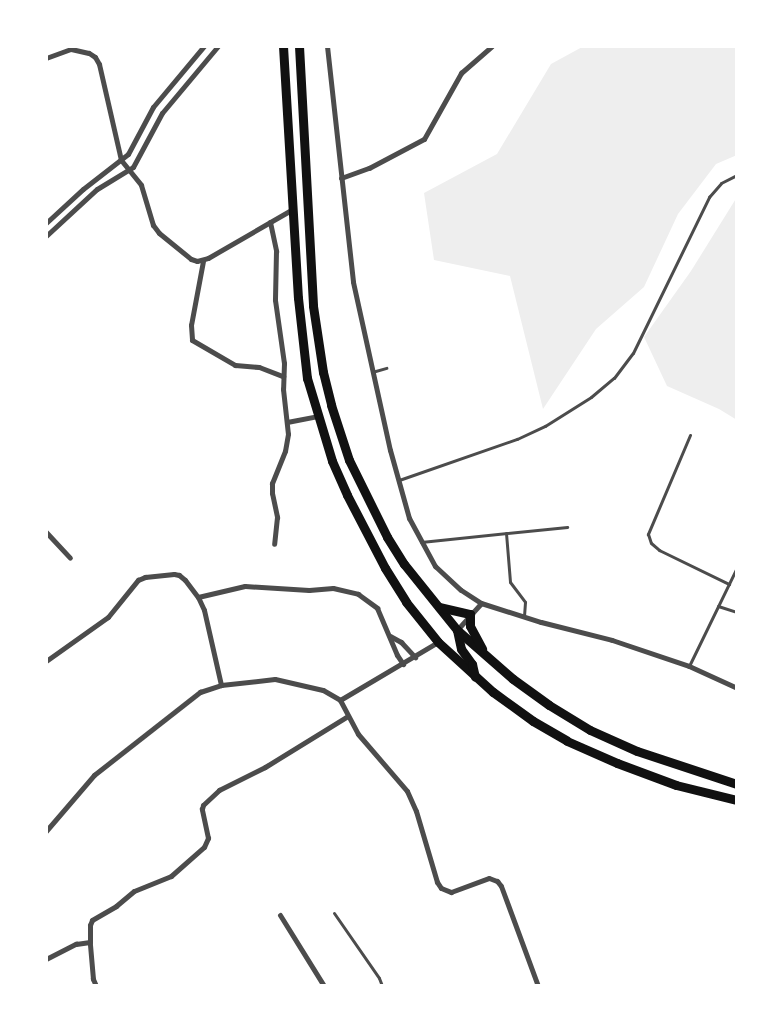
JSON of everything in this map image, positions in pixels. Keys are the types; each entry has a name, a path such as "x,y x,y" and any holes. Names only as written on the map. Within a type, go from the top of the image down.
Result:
{"main road":[{"path":"283,46 303,351 317,416 347,495 385,568 406,602 438,642 475,677 533,721 567,741 617,763 676,785 737,800"},
{"path":"299,46 313,306 323,372 331,406 349,460 387,537 404,564 456,630 548,705 590,730 637,752 737,784"},
{"path":"437,606 447,611 470,614 470,626 485,655"},
{"path":"456,630 461,649 472,664 475,677"}],"street":[{"path":"46,222 87,186 121,160 135,142 154,107 204,46"},
{"path":"46,236 98,189 128,170 137,161 162,113 218,46"},
{"path":"327,46 353,282 371,372 409,518 420,542 435,566 461,590 481,603 612,640 689,666 737,688"},
{"path":"341,178 369,168 424,139 457,80 492,46"},
{"path":"46,58 71,48 89,53 99,64 121,160 141,185 149,217 159,233 191,259 203,261 293,209"},
{"path":"270,222 276,251 275,300 284,363 283,376 287,422 285,451 272,483 277,517 274,544"},
{"path":"203,261 191,325 192,340 235,365 259,367 283,376"},
{"path":"287,422 317,416"},
{"path":"46,532 70,558"},
{"path":"46,661 108,617 134,584 145,577 179,575 198,597 204,610 221,685"},
{"path":"198,597 245,586 309,590 342,589 358,594 377,608 397,655 403,664"},
{"path":"456,630 481,603"},
{"path":"390,636 401,642 415,657"},
{"path":"340,700 438,642"},
{"path":"46,831 94,775 125,748 200,692 221,685 275,680 323,690 340,700 358,734 407,791 416,811 437,882 441,888 451,892 488,878 497,881 501,886 538,986"},
{"path":"96,986 93,979 90,925 96,917 116,906 134,891 170,876 204,847 208,838 202,809 209,798 224,787 265,767 348,716"},
{"path":"280,915 324,986"},
{"path":"46,959 76,944 90,942"}],"lane":[{"path":"398,480 517,439 546,426 591,397 614,378 633,353 709,197 721,183 737,175"},
{"path":"371,372 386,368"},
{"path":"690,435 648,534 651,543 659,550 729,584"},
{"path":"420,542 566,527"},
{"path":"506,533 510,582 524,602 524,616"},
{"path":"689,666 737,567"},
{"path":"718,606 737,612"},
{"path":"334,913 379,978 382,986"}],"shaded area":[{"path":"584,46 737,46 737,155 716,164 678,214 644,287 596,329 543,409 510,276 434,260 424,193 497,154 551,64"},
{"path":"737,197 737,420 719,409 667,386 644,337 691,271"}]}
